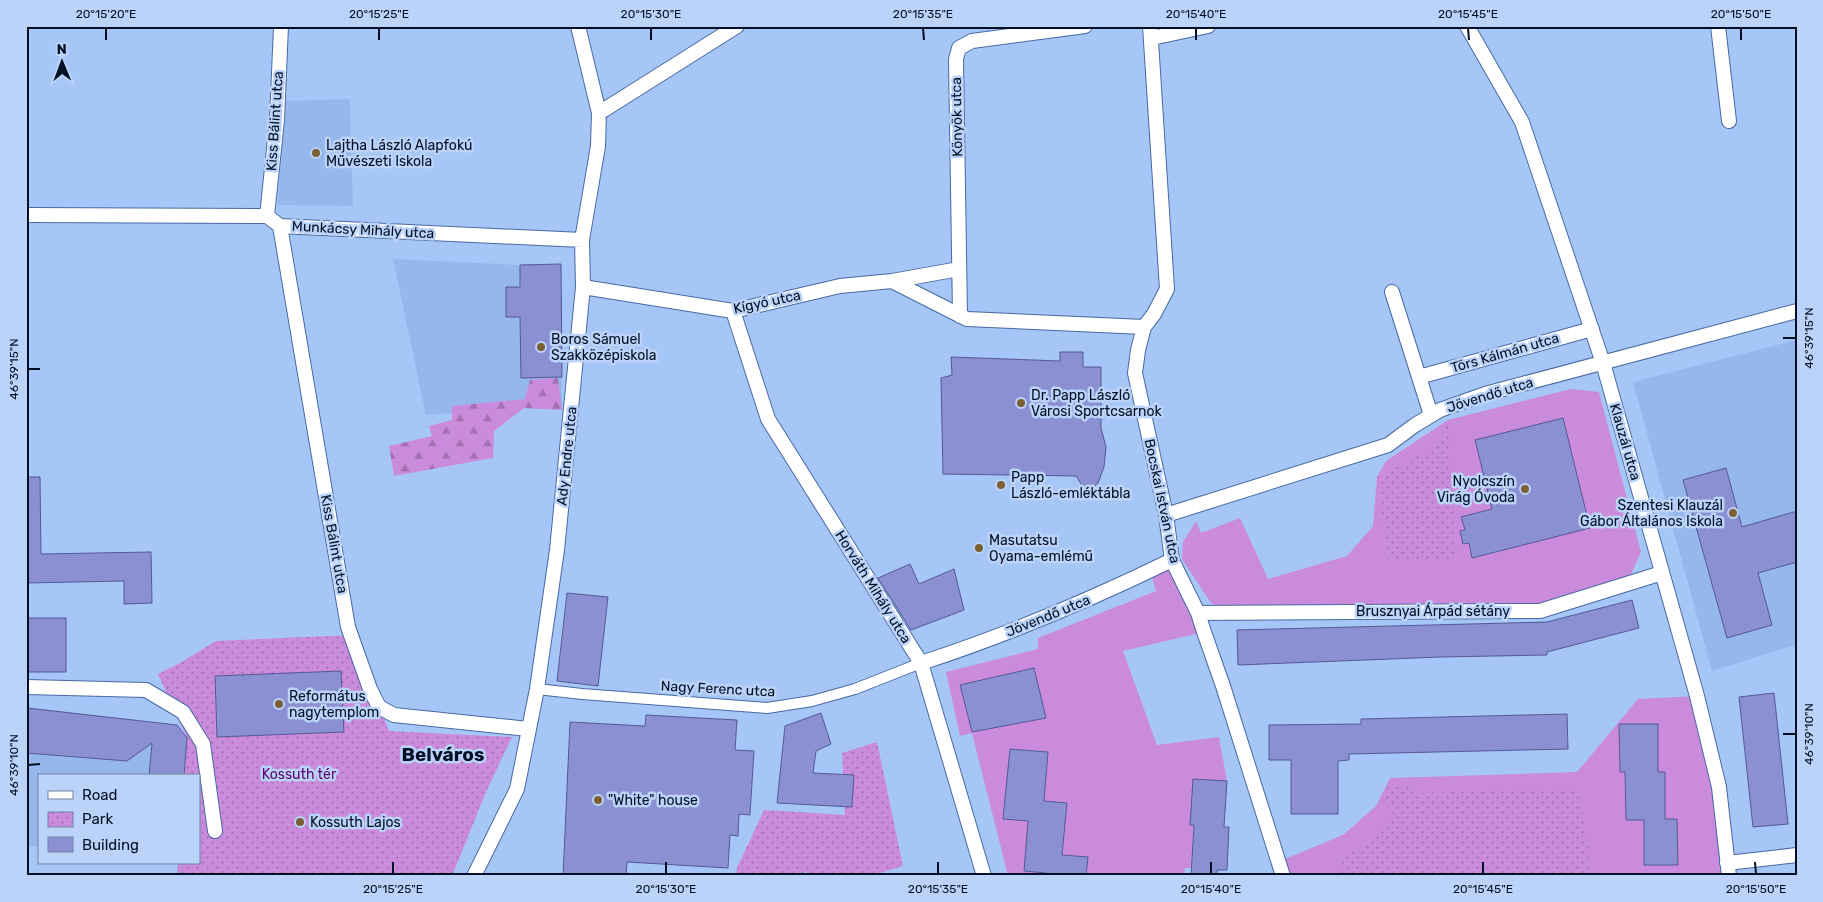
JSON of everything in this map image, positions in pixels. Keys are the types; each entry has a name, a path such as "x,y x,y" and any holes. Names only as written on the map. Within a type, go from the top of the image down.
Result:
{"street":[{"name":"Kiss Bálint utca","path":"267,216 277,120 281,26"},
{"name":"Ady Endre utca","path":"474,876 517,789 536,689 557,550 584,287 582,240 598,146 599,113 578,26"},
{"path":"599,113 737,26"},
{"name":"Könyök utca","path":"960,316 956,59 959,48 972,41 1084,26"},
{"path":"1151,32 1208,26"},
{"name":"Klauzál utca","path":"1467,26 1522,122 1603,363 1698,696 1719,787 1728,869"},
{"path":"1718,26 1729,121"},
{"name":"Bocskai István utca","path":"1151,32 1166,289 1154,314 1144,327 1138,350 1135,374 1166,515 1172,560 1198,612 1283,876"},
{"path":"26,215 267,216"},
{"name":"Munkácsy Mihály utca","path":"267,216 280,226 582,240"},
{"name":"Kiss Bálint utca","path":"280,226 348,627 370,688 379,707 394,715 528,729"},
{"name":"Kígyó utca","path":"584,287 733,311 840,286 959,269"},
{"path":"892,280 967,319 1144,327"},
{"path":"1392,292 1431,415"},
{"name":"Jövendő utca","path":"1166,515 1388,445 1440,410 1485,394 1797,310"},
{"name":"Horváth Mihály utca","path":"733,311 768,419 921,663 984,876"},
{"name":"Törs Kálmán utca","path":"1419,377 1592,329"},
{"name":"Jövendő utca","path":"921,663 974,646 1085,601 1172,560"},
{"name":"Brusznyai Árpád sétány","path":"1198,612 1540,610 1662,572"},
{"name":"Nagy Ferenc utca","path":"536,689 767,708 812,701 855,690 921,663"},
{"path":"26,687 146,690 183,712 203,744 215,831"},
{"path":"1728,869 1797,855"}],"shaded area":[{"name":"Lajtha László Alapfokú Művészeti Iskola","path":"350,99 353,206 278,205 283,101"},
{"path":"393,259 520,265 561,264 562,410 524,408 426,415"},
{"name":"Szentesi Klauzál Gábor Általános Iskola","path":"1797,340 1797,644 1712,671 1633,382"},
{"path":"26,707 177,725 187,738 184,774 38,774 38,846 26,846"}],"green space":[{"path":"558,378 562,410 524,408 494,431 493,458 394,476 389,446 432,436 429,426 452,420 452,406 525,399 530,380"},
{"path":"1571,389 1599,392 1641,552 1627,583 1540,611 1226,612 1211,603 1182,559 1183,542 1196,521 1201,533 1240,518 1268,579 1347,556 1373,526 1377,477 1386,461 1448,420"},
{"path":"1448,420 1456,559 1388,559 1377,477 1439,445"},
{"path":"1172,560 1204,632 1123,651 1157,745 1219,737 1227,781 1193,779 1190,825 1194,825 1191,868 1185,868 1184,876 1086,876 1088,858 1062,855 1067,803 1040,801 1048,752 1010,749 1003,819 1028,821 1024,871 1046,873 1046,876 1008,876 972,733 960,736 946,672 1038,649 1038,638 1156,591 1150,571"},
{"name":"Kossuth tér","path":"351,635 389,731 512,737 486,792 452,876 177,876 178,864 200,864 200,774 184,774 187,738 158,674 216,641"},
{"path":"1697,696 1729,876 1283,876 1278,862 1343,835 1376,806 1390,778 1577,772 1638,699"},
{"path":"877,742 903,866 870,876 827,876 804,872 803,876 736,876 737,868 764,810 845,815 842,753"},
{"path":"1412,786 1413,793 1578,789 1593,876 1345,876 1335,863 1379,835 1393,812 1381,801 1387,787"}],"building":[{"name":"Boros Sámuel Szakközépiskola","path":"561,264 562,377 521,378 520,317 506,317 506,287 520,287 520,265"},
{"name":"Dr. Papp László Városi Sportcsarnok","path":"1060,352 1083,352 1083,367 1101,367 1101,428 1106,447 1104,467 1098,483 1087,493 1076,476 943,474 941,378 952,375 951,357 1060,361"},
{"path":"1563,418 1590,528 1472,558 1469,543 1463,544 1460,531 1465,530 1461,517 1492,509 1475,440"},
{"path":"1726,468 1742,527 1797,511 1797,562 1758,573 1772,625 1727,638 1683,480"},
{"path":"26,477 40,477 41,554 151,552 152,603 124,604 124,581 26,583"},
{"path":"910,564 919,584 954,569 964,610 911,630 878,578"},
{"path":"567,593 608,597 598,686 557,681"},
{"path":"1632,600 1639,628 1547,652 1547,655 1238,665 1237,630 1547,622"},
{"path":"26,618 66,618 66,672 26,672"},
{"path":"1034,668 1046,718 972,732 960,685"},
{"name":"Református nagytemplom","path":"341,671 344,732 217,737 215,676"},
{"path":"1774,693 1788,824 1753,827 1739,697"},
{"path":"27,708 177,725 187,738 184,774 149,774 152,743 127,761 26,753"},
{"path":"821,713 831,744 816,751 813,773 854,775 852,807 777,803 785,726"},
{"path":"1567,714 1568,749 1349,754 1349,760 1338,761 1338,814 1291,814 1291,760 1269,760 1269,725 1361,724 1361,719"},
{"path":"646,715 737,720 735,750 754,751 750,815 739,814 738,836 730,835 728,868 627,862 626,876 563,876 570,722 645,726"},
{"path":"1619,724 1658,724 1658,772 1665,772 1665,819 1677,819 1678,865 1644,865 1644,820 1626,820 1625,772 1620,772"},
{"path":"1010,749 1048,752 1044,801 1067,803 1062,855 1088,857 1086,876 1046,876 1046,873 1024,871 1028,821 1003,819"},
{"path":"1193,779 1227,781 1224,827 1229,827 1227,870 1217,870 1217,876 1191,876 1194,825 1190,825"}],"place":[{"name":"Lajtha László Alapfokú Művészeti Iskola","path":"316,153"},
{"name":"Boros Sámuel Szakközépiskola","path":"541,347"},
{"name":"Dr. Papp László Városi Sportcsarnok","path":"1021,403"},
{"name":"Papp László-emléktábla","path":"1001,485"},
{"name":"Nyolcszín Virág Óvoda","path":"1525,489"},
{"name":"Szentesi Klauzál Gábor Általános Iskola","path":"1733,513"},
{"name":"Masutatsu Oyama-emlémű","path":"979,548"},
{"name":"Református nagytemplom","path":"279,704"},
{"name":"\"White\" house","path":"598,800"},
{"name":"Kossuth Lajos","path":"300,822"}],"district":[{"name":"Belváros","path":"443,754"}]}
